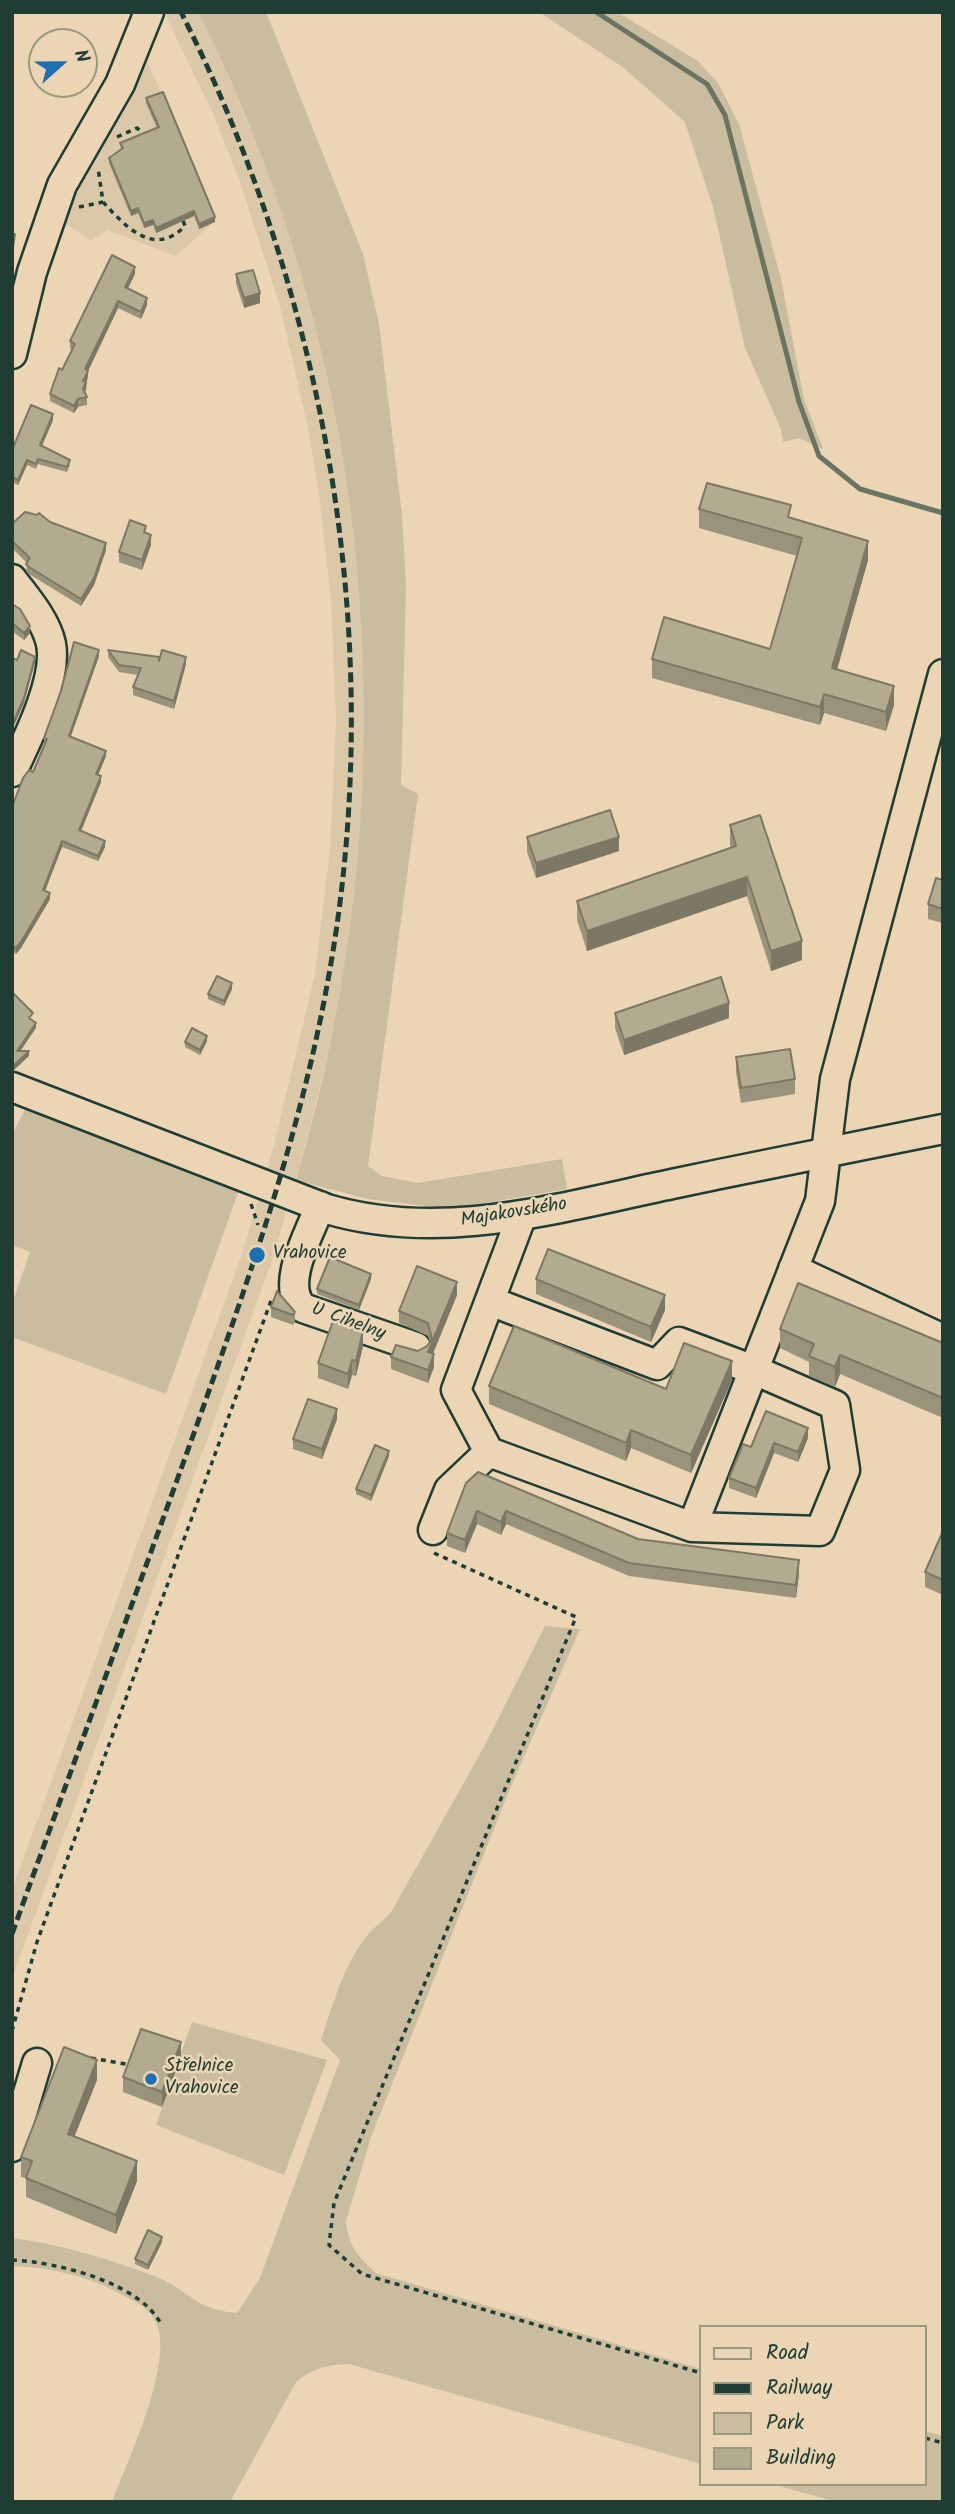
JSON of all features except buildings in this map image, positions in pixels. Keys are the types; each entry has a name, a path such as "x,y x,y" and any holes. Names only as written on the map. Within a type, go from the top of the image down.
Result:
{"street":[{"path":"12,354 22,271 53,212 75,158 121,84 149,12"},
{"path":"12,579 48,635 52,664 30,732 12,772"},
{"path":"692,1527 820,1200 835,1079 943,674"},
{"name":"Majakovského","path":"13,1091 320,1206 378,1222 406,1224 492,1221 943,1129"},
{"path":"292,1281 320,1206"},
{"path":"489,1301 657,1365 679,1342 754,1370 835,1405 845,1469 820,1531 692,1527 489,1452 456,1390 489,1301 523,1215"},
{"path":"793,1269 943,1339"},
{"name":"U Cihelny","path":"292,1281 295,1296 303,1308 416,1347"},
{"path":"433,1530 449,1490 489,1452"},
{"path":"12,2147 37,2063"}],"path":[{"path":"112,139 137,128 153,141"},
{"path":"97,161 103,202 127,228 155,240 173,238 185,226 180,214"},
{"path":"53,212 103,202"},
{"path":"12,2031 37,1942 264,1312 280,1285 292,1281"},
{"path":"433,1530 425,1550 576,1617 334,2203 329,2245 362,2274 699,2372"},
{"path":"78,2056 133,2066"},
{"path":"12,2260 90,2276 119,2288 144,2301 162,2326"}],"shaded area":[{"path":"164,12 198,12 214,43 267,168 294,246 324,357 347,481 361,599 366,720 360,852 344,979 332,1038 272,1260 12,1979 12,1890 243,1251 273,1149 315,974 330,849 336,720 331,601 318,486 307,423 280,306 239,179 212,111"},
{"path":"147,60 216,220 176,256 107,230 91,241 59,219"}],"green space":[{"path":"198,12 266,12 363,254 379,324 402,515 406,587 401,785 418,794 368,1166 382,1176 418,1183 562,1159 567,1189 451,1209 368,1199 296,1180 333,1034 355,885 364,736 359,587 340,438 306,293 259,150"},
{"path":"539,12 617,12 698,61 718,83 739,124 781,279 804,399 823,449 799,438 783,442 781,429 745,348 713,207 685,122 624,68"},
{"path":"28,1103 240,1187 166,1394 12,1337 12,1304 30,1252 12,1245 12,1135"},
{"path":"545,1626 580,1629 509,1791 371,2137 346,2221 349,2237 364,2262 376,2273 699,2368 699,2463 349,2364 341,2364 314,2370 296,2382 230,2502 112,2502 148,2409 155,2383 160,2358 160,2336 154,2319 136,2302 91,2280 52,2270 12,2266 12,2238 66,2248 120,2264 166,2281 211,2308 237,2313 260,2278 340,2060 321,2040 345,1973 366,1937 393,1909 485,1745"},
{"path":"192,2022 327,2060 284,2175 156,2125"},
{"path":"927,2432 943,2436 943,2502 837,2502 779,2486 927,2486"}],"waterway":[{"path":"596,12 707,84 725,115 799,402 819,456 860,489 943,513"}],"railway":[{"path":"12,1934 194,1433 270,1209 303,1096 316,1038 328,980 345,857 351,733 347,608 333,484 309,362 275,242 233,125 181,12"}],"place":[{"name":"Vrahovice","path":"257,1255"},
{"name":"Střelnice Vrahovice","path":"151,2079"}]}
